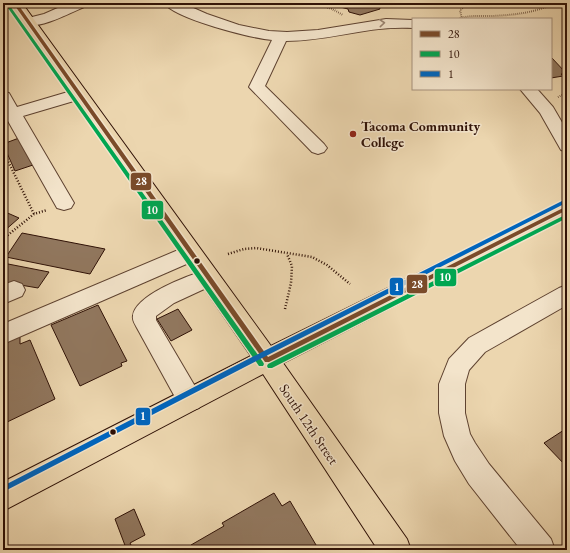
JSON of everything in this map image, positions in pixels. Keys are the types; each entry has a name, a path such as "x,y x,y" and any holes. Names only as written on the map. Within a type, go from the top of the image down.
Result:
{"main road":[{"name":"South 12th Street","path":"15,3 190,253 267,360 396,550"},
{"path":"3,497 267,360 567,208"}],"lane":[{"path":"29,22 49,17 81,3"},
{"path":"171,3 232,28 281,36 303,36 352,24 398,22 412,24"},
{"path":"400,5 420,18"},
{"path":"352,24 381,10"},
{"path":"281,36 259,80 258,87 318,148"},
{"path":"529,90 547,111 567,146"},
{"path":"8,116 78,94"},
{"path":"3,97 8,116 64,203"},
{"path":"3,334 190,253"},
{"path":"190,400 144,321 144,315 148,309 161,300 208,278"},
{"path":"540,550 479,474 465,452 457,436 452,413 452,384 458,366 477,346 567,294"}],"path":[{"path":"312,3 332,9 352,24"},
{"path":"470,3 460,10 462,18 521,13 540,9 555,3"},
{"path":"3,151 34,214 3,239"},
{"path":"228,254 244,248 256,248 312,257 327,265 350,284"},
{"path":"285,309 288,292 291,285 290,274 292,266 287,254"}],"building":[{"path":"329,3 378,3 380,9 360,15 349,12 348,9"},
{"path":"552,58 566,73 561,74 563,76 552,78"},
{"path":"19,138 33,165 15,171 3,144"},
{"path":"3,211 19,218 3,232"},
{"path":"22,233 105,249 90,274 6,257"},
{"path":"3,263 49,272 38,288 3,282"},
{"path":"98,305 127,361 121,363 122,366 80,386 51,325"},
{"path":"178,309 192,330 171,341 157,319"},
{"path":"20,331 20,344 30,340 55,399 3,424 3,412 7,410 3,399 3,350 6,352 3,339"},
{"path":"567,428 567,467 544,443"},
{"path":"274,493 282,506 290,501 319,550 193,550 191,545 224,526 222,523"},
{"path":"134,509 145,535 130,543 131,545 126,548 115,519"}],"transit line":[{"name":"28","path":"15,3 267,360"},
{"name":"10","path":"9,7 261,364"},
{"name":"1","path":"3,489 264,354 564,202"},
{"name":"28","path":"267,360 567,208"},
{"name":"10","path":"270,366 567,216"}],"place":[{"name":"Tacoma Community College","path":"353,134"}]}
